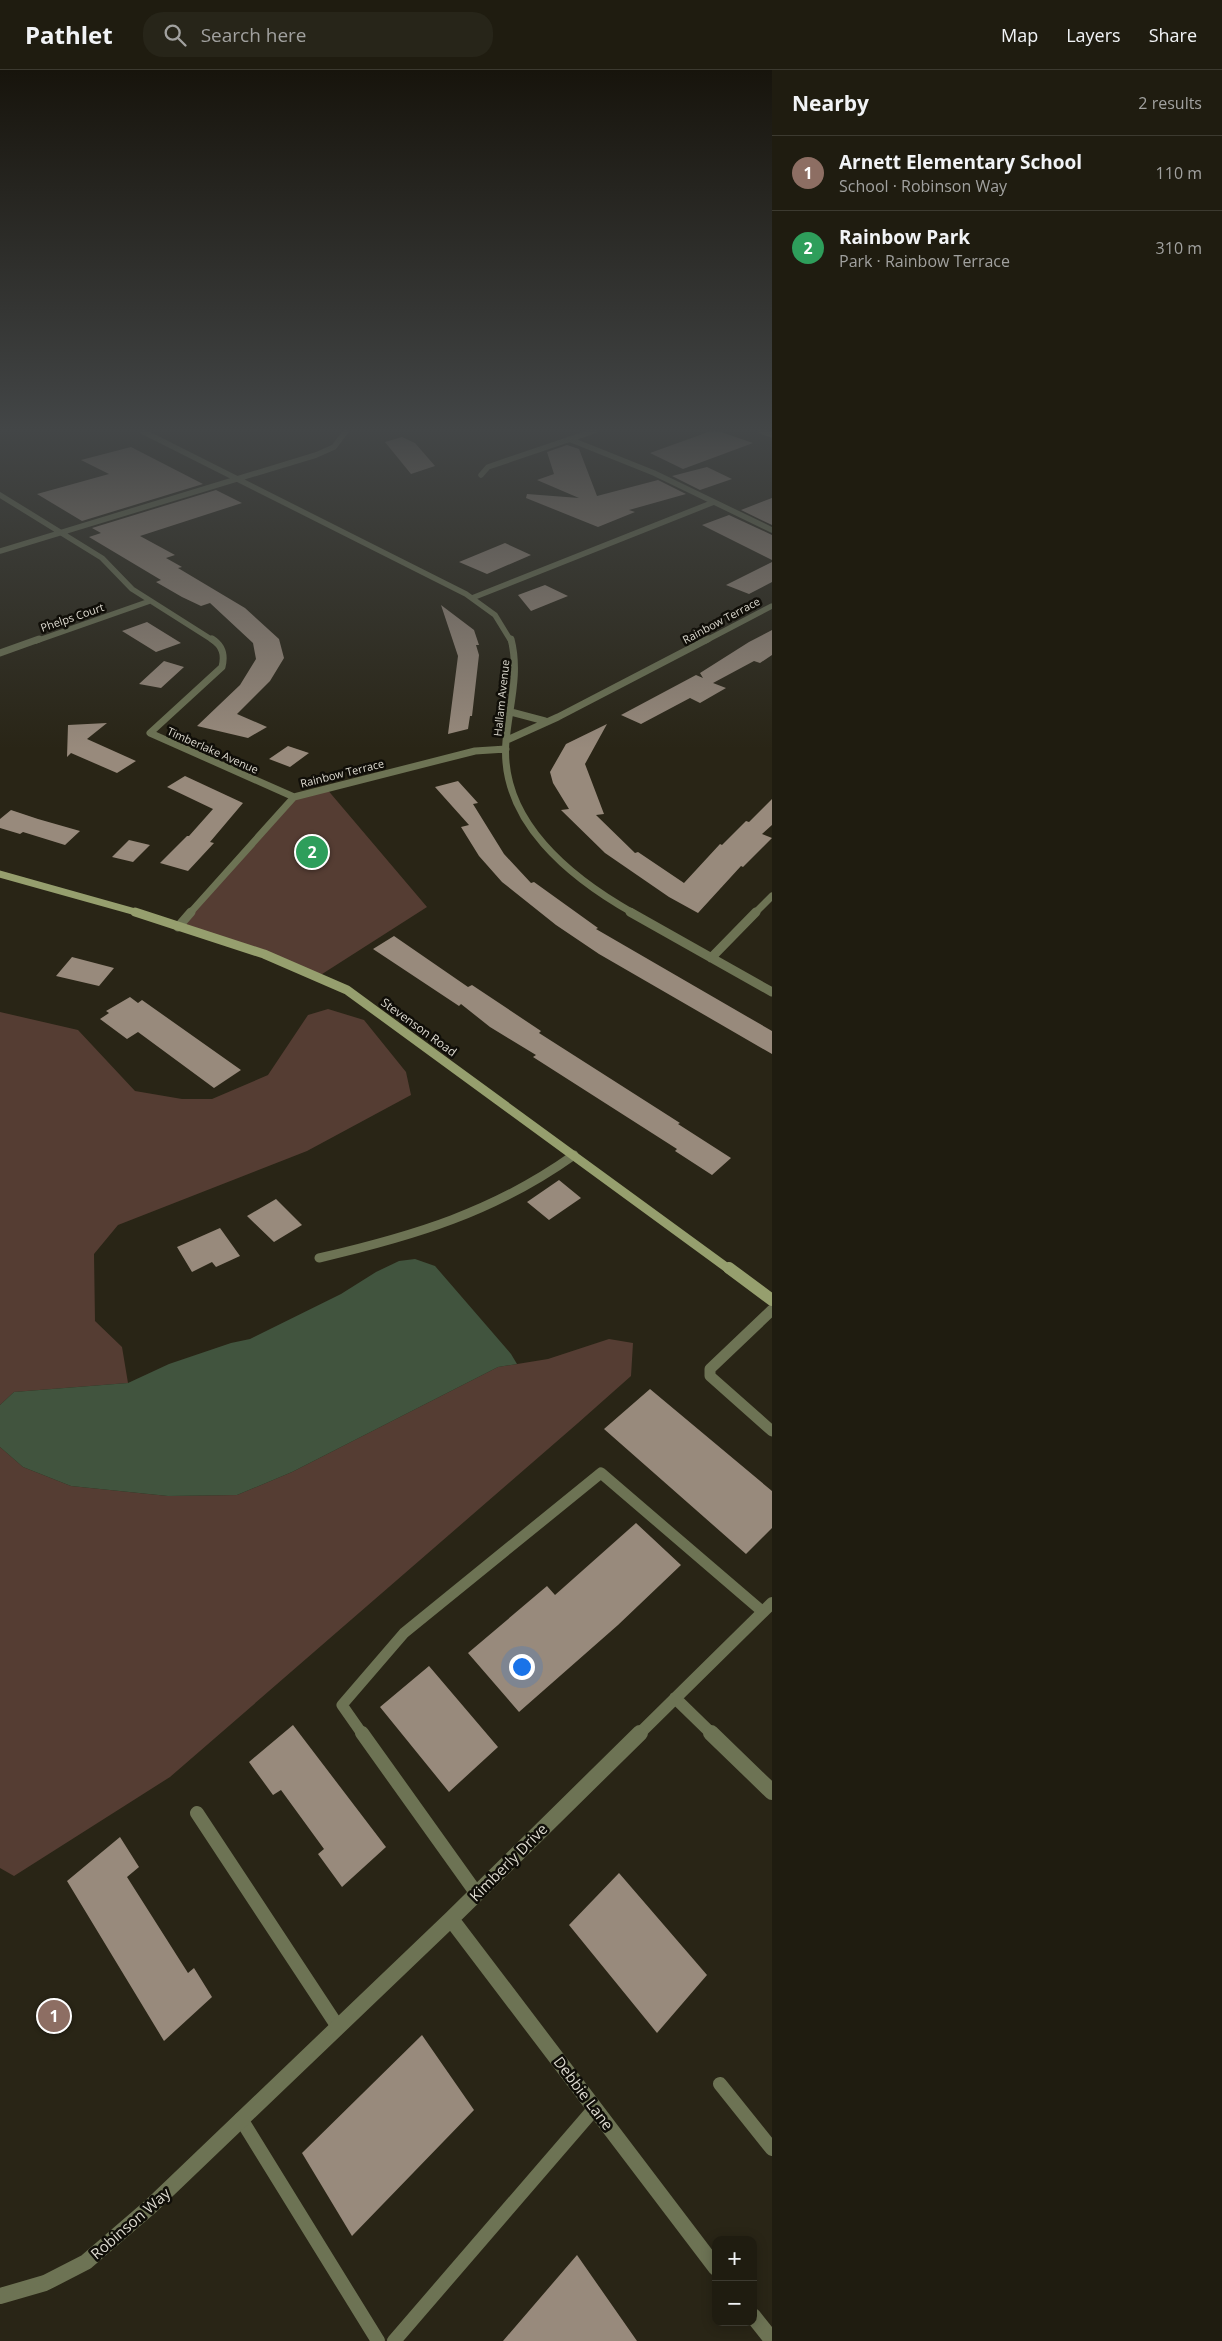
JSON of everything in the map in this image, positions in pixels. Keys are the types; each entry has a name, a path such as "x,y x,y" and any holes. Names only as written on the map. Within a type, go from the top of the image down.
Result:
{"main road":[{"name":"Stevenson Road","path":"0,874 256,951 303,968 347,990 772,1300"}],"street":[{"path":"0,551 48,537"},
{"name":"Timberlake Avenue","path":"68,537 102,558 114,568 132,589 218,643 223,649 225,657 222,667 150,733 294,797"},
{"name":"Hallam Avenue","path":"352,537 472,598 500,621 516,652 516,671 506,749 509,778 516,800 534,831 559,860 619,906 772,992"},
{"path":"472,598 626,537"},
{"name":"Phelps Court","path":"0,652 150,601"},
{"name":"Rainbow Terrace","path":"507,740 566,712 772,606"},
{"path":"511,712 546,721"},
{"name":"Rainbow Terrace","path":"178,926 294,797 475,751 506,749"},
{"path":"711,958 772,896"},
{"path":"319,1258 364,1248 439,1226 496,1203 561,1165 574,1155"},
{"name":"Kimberly Drive","path":"241,2119 452,1919 767,1607"},
{"path":"675,1698 772,1792"},
{"name":"Debbie Lane","path":"452,1919 712,2263"},
{"name":"Robinson Way","path":"0,2296 45,2283 86,2262 151,2206 241,2119"},
{"path":"757,2321 772,2340"}],"lane":[{"path":"772,1310 710,1370 710,1376 772,1431"},
{"path":"477,1894 342,1705 404,1633 601,1473 767,1607"},
{"path":"197,1813 338,2027"},
{"path":"720,2084 772,2149"},
{"path":"394,2341 596,2108"},
{"path":"241,2119 378,2341"}],"shaded area":[{"path":"326,788 427,907 319,976 178,927 294,797"},
{"path":"328,1009 364,1020 406,1072 411,1095 307,1151 118,1225 94,1254 95,1321 122,1347 128,1383 14,1392 0,1405 0,1012 78,1030 135,1091 182,1099 212,1099 268,1075 308,1015"},
{"path":"415,1259 435,1266 511,1354 517,1364 498,1367 292,1472 237,1495 168,1496 71,1486 23,1467 0,1447 0,1405 14,1392 128,1383 169,1364 231,1343 250,1339 341,1294 376,1272 399,1261"},
{"path":"609,1339 633,1343 631,1376 578,1423 170,1777 14,1876 0,1868 0,1447 23,1467 71,1486 168,1496 237,1495 292,1472 498,1367 548,1359"}],"building":[{"path":"89,537 142,537 175,555 166,558 182,567 178,568 245,608 279,639 284,658 270,681 237,714 267,727 248,738 197,726 240,685 256,659 253,643 210,603 201,606 182,597 156,582 161,580"},
{"path":"726,537 772,537 772,560"},
{"path":"505,543 531,555 487,574 459,562"},
{"path":"772,562 772,582 749,594 726,585"},
{"path":"545,585 568,596 531,611 518,595"},
{"path":"441,605 474,630 479,645 476,645 479,655 472,716 470,716 468,729 448,734 458,656"},
{"path":"147,622 181,643 156,652 122,631"},
{"path":"772,630 772,655 760,663 754,661 713,683 726,688 700,703 690,698 641,724 621,715 696,675 703,678 700,673"},
{"path":"164,661 184,667 161,688 139,684"},
{"path":"107,723 87,739 136,761 117,773 71,753 67,757 68,725"},
{"path":"607,724 585,764 604,814 596,815 635,853 638,852 684,883 720,844 722,845 746,821 749,822 772,799 772,825 762,834 772,838 743,867 741,866 698,913 669,897 605,853 561,810 569,809 553,783 550,772 566,744"},
{"path":"288,746 309,753 290,767 269,759"},
{"path":"185,776 243,803 210,842 214,843 188,871 160,863 189,836 213,809 167,787"},
{"path":"458,781 478,803 473,804 504,854 531,883 534,882 598,928 596,929 772,1031 772,1054 599,954 556,925 502,882 479,856 461,827 469,825 435,787"},
{"path":"11,810 80,831 65,845 23,832 20,834 0,828 0,819"},
{"path":"129,840 150,845 133,862 112,857"},
{"path":"394,936 468,987 472,985 541,1031 539,1033 680,1123 678,1124 731,1158 712,1175 675,1151 677,1149 533,1057 536,1055 490,1027 461,1004 459,1006 373,949"},
{"path":"72,957 114,968 99,986 56,976"},
{"path":"130,997 138,1003 142,1000 241,1070 214,1088 138,1032 127,1039 100,1019 109,1013 106,1011"},
{"path":"559,1180 581,1198 549,1220 527,1202"},
{"path":"276,1199 302,1225 274,1242 247,1216"},
{"path":"220,1228 240,1256 216,1267 212,1262 192,1272 177,1247"},
{"path":"650,1389 772,1491 772,1528 746,1554 604,1429"},
{"path":"636,1523 681,1565 618,1625 519,1712 468,1653 547,1586 555,1595"},
{"path":"429,1666 498,1747 449,1792 380,1707"},
{"path":"293,1725 386,1847 342,1887 318,1854 324,1849 281,1790 273,1795 249,1762"},
{"path":"120,1837 139,1867 127,1877 188,1973 194,1968 212,1997 164,2041 67,1881"},
{"path":"619,1873 707,1975 657,2033 569,1925"},
{"path":"422,2035 474,2110 352,2236 302,2153"},
{"path":"577,2255 637,2341 503,2341"}],"place":[{"name":"Rainbow Park","path":"312,852"},
{"name":"Arnett Elementary School","path":"54,2016"}]}
